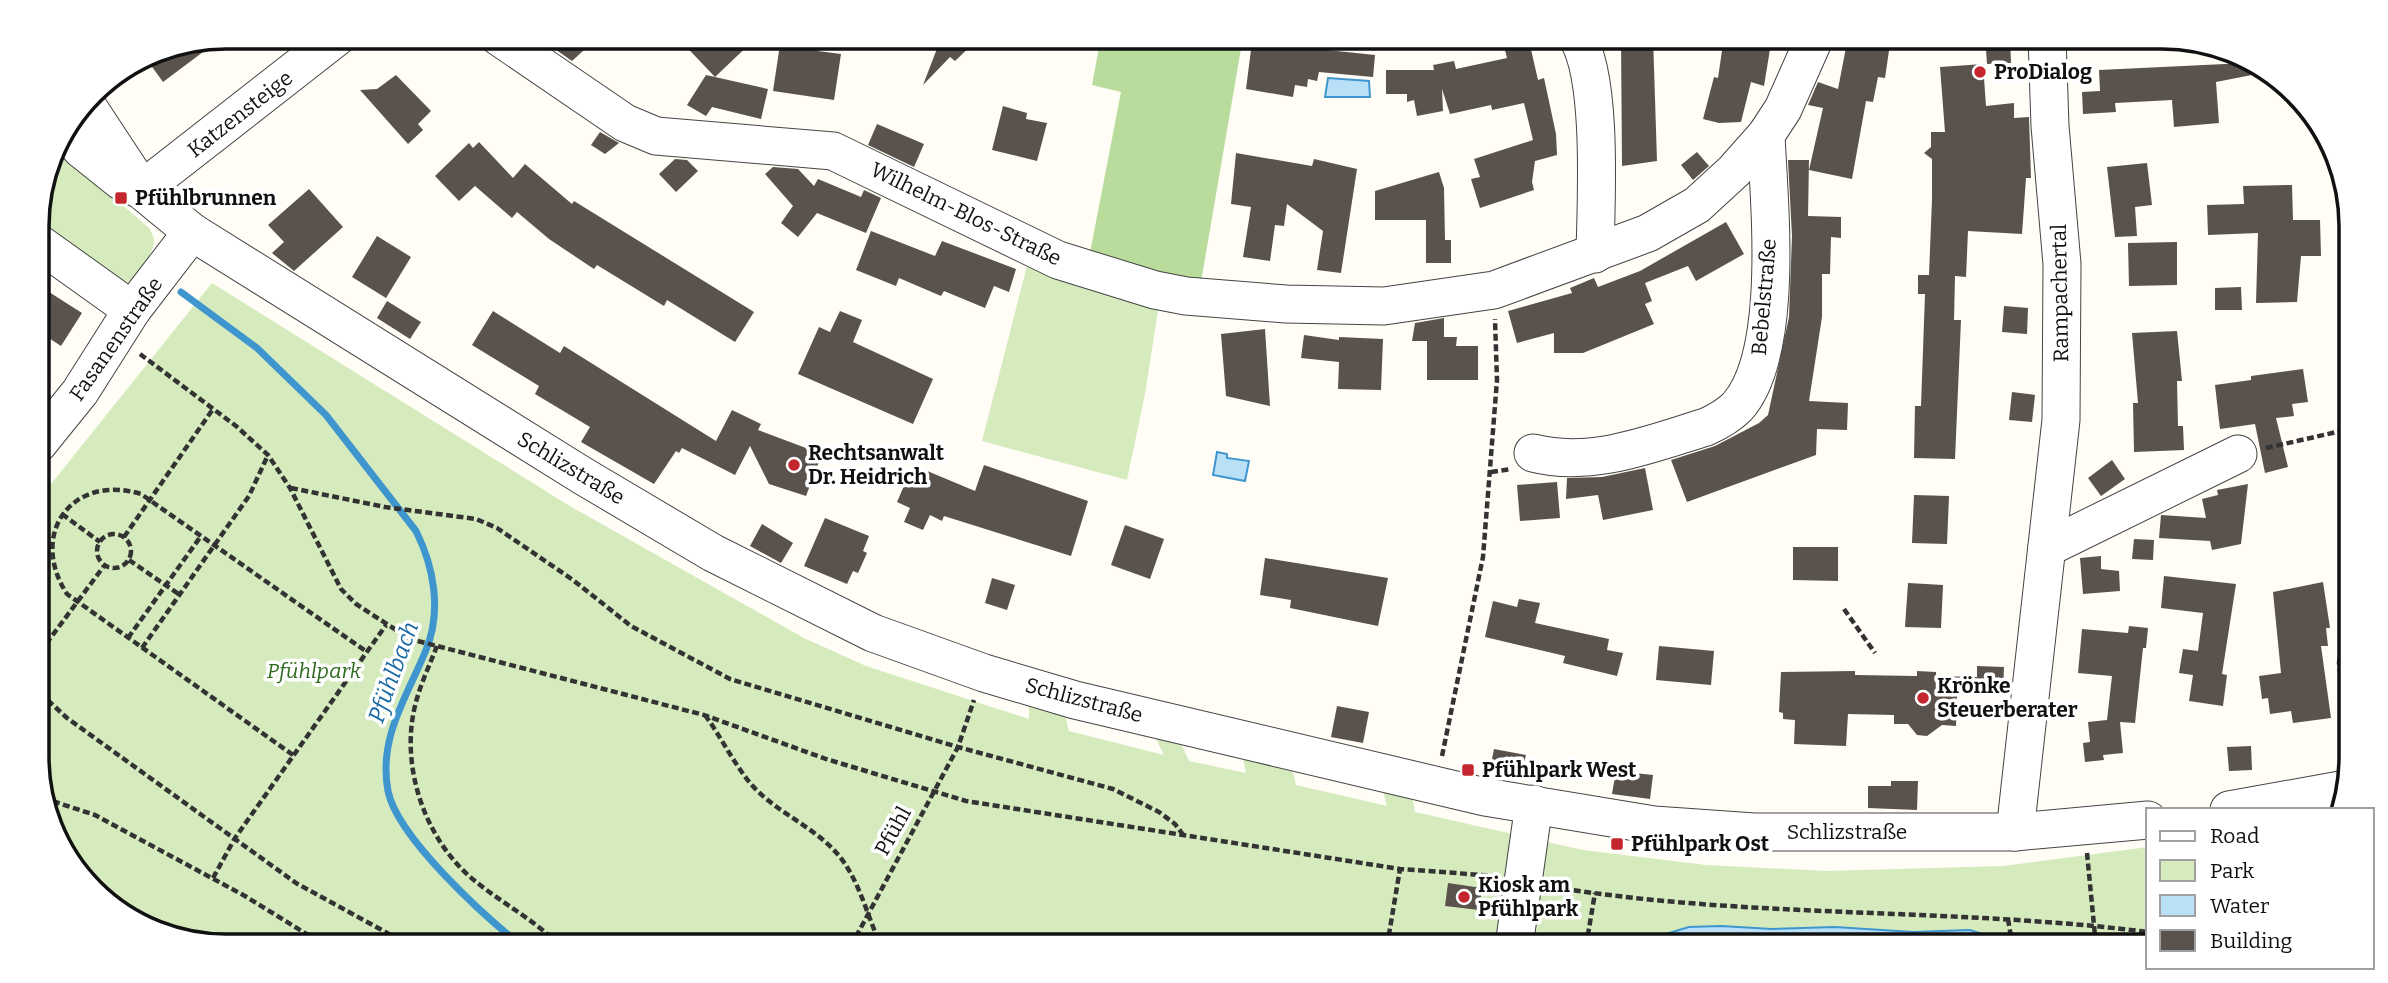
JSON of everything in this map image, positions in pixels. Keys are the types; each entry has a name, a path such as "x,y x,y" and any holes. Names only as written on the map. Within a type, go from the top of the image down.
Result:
{"street":[{"name":"Katzensteige","path":"141,190 322,49"},
{"name":"Wilhelm-Blos-Straße","path":"517,49 625,123 656,136 833,151 1058,260 1155,290 1186,296 1286,304 1384,306 1494,289 1648,233 1697,205 1734,171 1766,135 1783,109 1810,49"},
{"path":"1582,49 1590,66 1597,178 1595,254"},
{"name":"Rampachertal","path":"2015,832 2061,420 2062,264 2048,49"},
{"name":"Schlizstraße","path":"91,112 135,175 141,190"},
{"name":"Bebelstraße","path":"1533,453 1559,460 1590,459 1706,427 1737,407 1756,372 1767,317 1772,256 1766,135"},
{"name":"Schlizstraße","path":"72,139 121,181 141,190 192,232 572,469 702,546 873,634 984,673 1075,700 1436,785 1654,825 1754,832 2015,832 2146,820"},
{"name":"Fasanenstraße","path":"49,430 80,392 125,323 192,232"},
{"path":"49,253 125,323"},
{"path":"2046,548 2238,454"},
{"path":"2240,808 2336,791"},
{"path":"1516,934 1534,804"}],"path":[{"path":"1436,785 1483,557 1497,380 1494,289"},
{"path":"125,323 213,409 268,455 290,488 341,589 386,625 410,639 704,715 826,759 966,801 1400,869 1503,876 1508,858 1554,864 1553,888 1595,893 1748,908 2008,919 2096,925 2146,932"},
{"path":"124,537 213,409"},
{"path":"2238,454 2339,431"},
{"path":"142,648 249,496 268,455"},
{"path":"290,488 385,507 458,514 497,528 631,626 730,679 958,747 1113,789 1159,811 1175,824 1184,837"},
{"path":"293,755 76,602 58,581 50,553 62,514 85,496 98,491 128,490 149,500 367,652"},
{"path":"62,514 100,542"},
{"path":"109,535 124,537 131,547 129,560 119,568 104,565 97,553 100,542 109,535"},
{"path":"128,638 201,536"},
{"path":"129,560 180,595"},
{"path":"49,640 104,565"},
{"path":"1844,609 1875,653"},
{"path":"213,878 235,838 386,625"},
{"path":"435,646 416,702 410,750 416,783 429,822 449,855 474,880 549,934"},
{"path":"49,701 67,718 296,883 389,934"},
{"name":"Pfühl","path":"857,934 958,747 973,703"},
{"path":"704,715 749,782 787,814 822,838 839,856 848,868 876,934"},
{"path":"55,802 95,815 213,878 306,934"},
{"path":"2087,849 2096,934"},
{"path":"1389,934 1400,869"},
{"path":"1588,934 1595,893"},
{"path":"2008,919 2010,934"}],"green space":[{"path":"1099,49 1241,49 1201,282 1088,263 1121,92 1092,85"},
{"path":"64,154 150,229 154,240 148,258 129,281 125,284 49,232 52,191"},
{"path":"1028,262 1159,304 1145,394 1127,480 982,441"},
{"name":"Pfühlpark","path":"212,283 568,505 804,638 866,666 1029,719 1029,701 1064,711 1069,731 1164,755 1153,733 1179,739 1189,761 1246,773 1242,753 1291,765 1296,785 1387,806 1381,784 1411,791 1415,812 1583,850 1706,865 1826,871 2003,866 2146,847 2146,934 214,934 191,931 148,916 109,890 79,855 58,814 49,769 49,487"}],"water":[{"path":"1328,78 1369,81 1370,97 1325,97"},
{"path":"1217,452 1227,454 1227,458 1249,461 1245,481 1213,475"},
{"path":"1689,927 1835,927 1913,932 1970,930 1982,934 1666,934"}],"building":[{"path":"555,49 584,50 572,61"},
{"path":"688,49 744,49 715,77"},
{"path":"779,49 818,49 841,54 834,100 773,91"},
{"path":"937,49 968,49 955,61 950,57 923,85"},
{"path":"1251,49 1318,49 1375,55 1373,77 1319,72 1317,81 1308,79 1307,87 1295,85 1293,97 1246,89"},
{"path":"1531,49 1538,80 1544,78 1556,134 1557,155 1535,161 1532,182 1534,190 1480,208 1471,179 1480,177 1474,159 1533,140 1524,103 1492,110 1491,105 1450,114 1442,89 1443,111 1417,116 1414,100 1407,102 1407,94 1386,94 1386,70 1434,70 1433,65 1454,61 1456,69 1507,58 1505,50"},
{"path":"1621,49 1653,49 1657,161 1622,166"},
{"path":"1722,49 1770,49 1764,86 1751,82 1741,122 1719,123 1703,119 1714,77 1718,78"},
{"path":"1846,49 1889,49 1885,78 1878,77 1873,102 1866,101 1852,179 1809,170 1823,108 1808,105 1818,82 1838,89"},
{"path":"1986,49 2010,49 2011,63 1987,64"},
{"path":"206,50 163,82 151,66 169,58"},
{"path":"1983,64 1986,106 2014,103 2014,118 2029,117 2031,178 2026,178 2022,234 1968,231 1966,277 1955,276 1954,320 1961,320 1955,459 1914,458 1915,406 1921,406 1925,294 1918,294 1918,275 1929,275 1932,199 1932,159 1924,153 1931,147 1931,132 1945,132 1940,67"},
{"path":"2232,64 2253,75 2216,82 2219,123 2174,127 2172,100 2115,103 2116,112 2083,114 2082,92 2100,91 2099,70"},
{"path":"396,75 431,111 418,124 423,130 408,144 360,90 377,89"},
{"path":"706,75 768,89 761,119 712,107 706,116 687,105"},
{"path":"1003,106 1027,113 1026,119 1047,123 1037,161 992,150"},
{"path":"877,124 924,144 914,167 868,145"},
{"path":"600,132 619,143 605,154 591,145"},
{"path":"479,142 513,178 525,164 572,204 574,201 754,312 735,342 667,300 664,306 597,265 594,269 549,239 517,212 512,218 475,186 459,201 435,176 469,143 473,148"},
{"path":"1697,152 1709,166 1693,180 1681,165"},
{"path":"1236,153 1312,166 1314,159 1357,169 1341,273 1317,270 1323,231 1287,204 1284,226 1275,225 1270,261 1243,257 1251,207 1231,204"},
{"path":"675,159 687,160 698,171 676,192 659,174"},
{"path":"1788,160 1809,160 1808,216 1841,217 1841,238 1831,237 1830,274 1822,274 1822,317 1809,401 1848,403 1847,430 1817,429 1816,455 1687,502 1671,460 1715,446 1759,423 1768,415 1789,317 1792,236"},
{"path":"2147,163 2152,205 2135,207 2137,236 2115,237 2107,167"},
{"path":"773,167 798,169 814,186 818,179 861,197 864,190 881,198 866,233 817,213 798,237 781,223 793,206 765,174"},
{"path":"1439,172 1444,188 1445,240 1451,240 1451,263 1426,263 1426,220 1375,220 1375,191"},
{"path":"2292,185 2293,220 2320,220 2321,256 2301,256 2297,302 2256,303 2258,233 2208,235 2207,205 2244,204 2243,186"},
{"path":"309,189 343,227 294,271 272,253 284,242 268,225"},
{"path":"1726,222 1744,254 1696,281 1688,266 1645,283 1652,301 1645,304 1654,324 1583,353 1554,353 1554,333 1517,343 1508,311 1572,293 1570,288 1594,278 1598,287 1640,271"},
{"path":"871,231 935,256 942,241 1016,269 1009,292 994,286 985,308 944,291 941,296 899,278 896,286 856,270"},
{"path":"377,236 411,257 386,298 352,277"},
{"path":"2177,242 2177,285 2129,286 2128,243"},
{"path":"2241,287 2242,310 2215,310 2215,288"},
{"path":"49,292 82,313 61,346 49,338"},
{"path":"387,301 421,322 410,339 377,318"},
{"path":"2004,306 2028,308 2027,334 2002,332"},
{"path":"493,311 560,353 564,346 716,441 732,410 761,424 758,430 822,454 806,496 769,484 750,446 735,475 682,448 679,453 676,451 654,484 581,442 590,427 535,394 539,386 472,345"},
{"path":"840,311 862,320 853,342 933,379 913,424 798,374 819,327 830,332"},
{"path":"1444,318 1444,337 1457,337 1456,346 1478,346 1478,380 1427,380 1427,341 1412,341 1415,323"},
{"path":"1265,329 1270,406 1226,396 1221,334"},
{"path":"2177,331 2182,381 2177,381 2178,426 2183,426 2184,450 2134,452 2133,403 2138,403 2132,333"},
{"path":"1304,335 1339,340 1339,337 1383,339 1381,390 1338,389 1339,362 1301,358"},
{"path":"2303,369 2308,402 2292,404 2294,416 2276,418 2288,467 2265,473 2255,424 2220,429 2215,385 2251,380 2251,376"},
{"path":"2012,392 2035,395 2032,422 2009,420"},
{"path":"2112,460 2125,479 2101,496 2088,478"},
{"path":"913,465 975,491 984,465 1088,501 1071,556 944,516 942,521 930,515 923,530 904,522 910,508 897,502"},
{"path":"1645,468 1653,510 1603,520 1598,495 1566,499 1567,478 1602,477"},
{"path":"1557,482 1560,518 1520,521 1517,485"},
{"path":"2248,484 2241,544 2212,550 2210,541 2159,538 2161,515 2206,518 2202,499 2218,495 2217,490"},
{"path":"1914,495 1949,496 1947,544 1912,543"},
{"path":"825,518 869,536 863,551 867,553 858,573 853,571 847,584 804,566"},
{"path":"762,524 793,543 781,563 750,546"},
{"path":"1125,525 1164,539 1150,579 1111,565"},
{"path":"2134,539 2154,540 2153,560 2132,559"},
{"path":"1793,547 1838,547 1838,581 1793,580"},
{"path":"2101,556 2101,569 2119,571 2120,591 2083,594 2080,558"},
{"path":"1265,558 1388,578 1378,626 1290,608 1291,600 1260,595"},
{"path":"2164,576 2236,584 2222,674 2227,675 2223,706 2189,701 2193,675 2179,673 2183,649 2198,651 2203,613 2161,608"},
{"path":"992,578 1015,585 1007,610 985,603"},
{"path":"2323,582 2330,628 2326,628 2328,646 2321,646 2331,718 2293,723 2291,711 2270,714 2268,698 2262,699 2259,676 2281,673 2273,592"},
{"path":"1908,583 1943,585 1941,628 1905,627"},
{"path":"1519,599 1540,603 1535,623 1609,639 1607,650 1623,653 1617,676 1563,663 1565,656 1485,637 1493,601 1517,607"},
{"path":"2129,626 2148,628 2146,648 2143,648 2135,723 2120,722 2123,753 2103,755 2104,760 2085,762 2083,743 2090,742 2088,722 2107,720 2112,676 2078,673 2082,629 2128,633"},
{"path":"1659,646 1714,651 1711,685 1656,680"},
{"path":"1977,666 2004,667 2003,695 1957,695 1956,726 1942,725 1927,736 1917,735 1908,724 1894,724 1894,715 1848,714 1846,746 1794,744 1795,720 1783,719 1783,713 1779,712 1781,672 1855,671 1855,675 1917,676 1917,671 1936,672 1936,676 1977,677"},
{"path":"1337,706 1369,712 1363,743 1331,737"},
{"path":"2251,746 2252,770 2229,771 2227,747"},
{"path":"1494,749 1526,755 1519,780 1489,774"},
{"path":"1616,771 1653,775 1650,799 1612,794"},
{"path":"1891,781 1918,781 1917,810 1868,808 1868,786 1891,786"},
{"name":"Kiosk am Pfühlpark","path":"1448,883 1482,888 1479,910 1445,906"}],"waterway":[{"name":"Pfühlbach","path":"181,292 257,348 326,415 416,531 431,574 434,620 426,650 391,735 386,771 388,791 395,810 424,852 465,896 508,934"}],"place":[{"name":"ProDialog","path":"1980,72"},
{"name":"Pfühlbrunnen","path":"121,198"},
{"name":"Rechtsanwalt Dr. Heidrich","path":"794,465"},
{"name":"Krönke Steuerberater","path":"1923,698"},
{"name":"Pfühlpark West","path":"1468,770"},
{"name":"Pfühlpark Ost","path":"1617,844"},
{"name":"Kiosk am Pfühlpark","path":"1464,897"}]}
